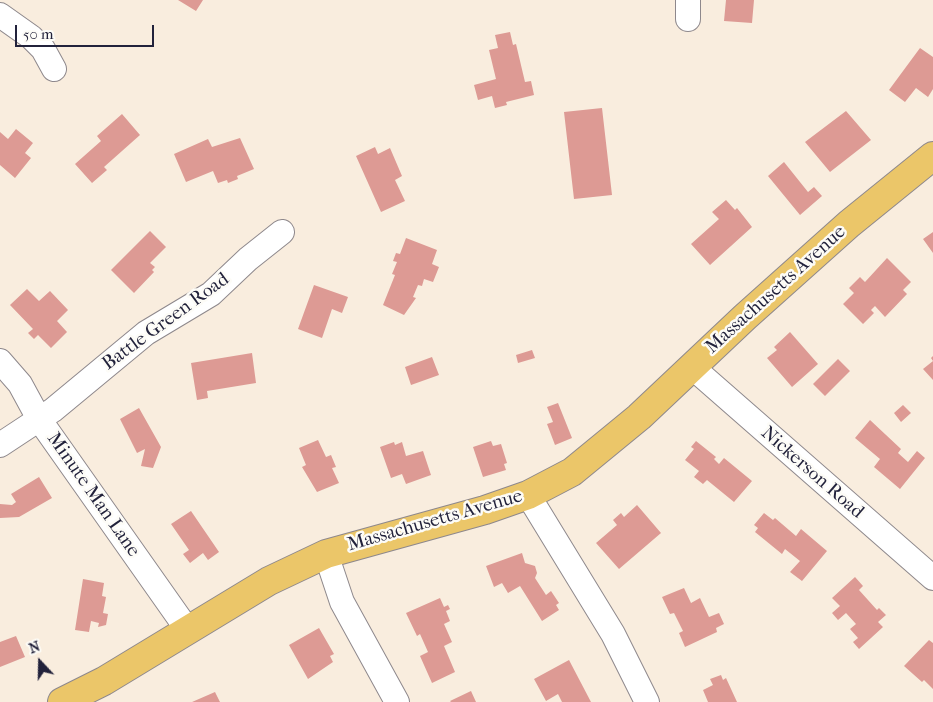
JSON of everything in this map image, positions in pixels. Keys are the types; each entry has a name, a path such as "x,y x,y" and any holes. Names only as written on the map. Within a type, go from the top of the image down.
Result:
{"main road":[{"name":"Massachusetts Avenue","path":"62,702 104,681 268,581 326,554 485,510 528,495 572,472 606,445 849,224 933,156"}],"street":[{"path":"0,15 43,49 54,69"},
{"name":"Battle Green Road","path":"0,445 39,420 146,333 211,294 248,259 282,232"},
{"name":"Minute Man Lane","path":"0,361 20,384 39,420 187,629"},
{"name":"Nickerson Road","path":"692,367 933,578"},
{"path":"528,495 613,634 647,702"},
{"path":"326,554 342,602 397,702"}],"building":[{"path":"178,0 203,0 196,11"},
{"path":"726,0 754,0 752,23 724,21"},
{"path":"510,32 513,45 516,44 525,82 531,81 534,95 506,102 507,105 495,108 492,96 478,100 474,85 496,79 489,50 498,48 495,35"},
{"path":"920,48 933,57 933,89 928,97 916,88 905,102 889,90"},
{"path":"602,108 612,195 574,199 564,112"},
{"path":"846,111 871,140 830,172 805,142"},
{"path":"122,114 140,135 104,167 107,170 92,183 75,164 101,141 97,136"},
{"path":"16,129 33,143 25,153 31,158 15,178 0,165 0,132 8,139"},
{"path":"240,138 254,169 237,176 238,179 228,183 227,180 218,183 213,171 186,182 174,154 208,139 212,147"},
{"path":"375,147 378,154 390,148 402,176 395,180 405,201 381,212 356,156"},
{"path":"784,162 808,192 814,187 822,196 800,215 768,176"},
{"path":"726,200 735,210 737,208 752,227 710,265 691,244 719,219 712,212"},
{"path":"150,231 166,247 150,263 155,267 152,270 154,272 134,293 111,270"},
{"path":"933,232 933,253 923,239"},
{"path":"406,238 437,250 432,264 439,267 433,282 424,279 422,286 418,285 413,297 416,298 404,315 383,305 395,275 392,274 397,262 393,261 396,253 400,254"},
{"path":"887,258 911,282 903,290 907,294 885,317 875,306 871,310 874,313 863,324 843,304 854,293 849,288 860,277 865,282"},
{"path":"314,285 348,297 342,313 332,309 322,338 298,329"},
{"path":"27,289 39,301 50,291 68,310 57,321 67,332 51,348 38,335 34,339 28,333 33,329 10,305"},
{"path":"790,332 818,364 792,387 767,358 777,350 774,347"},
{"path":"532,350 535,358 518,363 516,355"},
{"path":"252,353 256,383 207,391 208,398 197,400 191,363"},
{"path":"432,357 439,375 411,385 405,367"},
{"path":"838,359 850,371 825,396 813,384"},
{"path":"933,361 933,380 923,369"},
{"path":"558,403 572,438 555,445 547,424 553,422 547,407"},
{"path":"903,405 911,413 901,422 894,413"},
{"path":"139,408 161,447 153,468 141,466 145,449 137,453 120,419"},
{"path":"870,420 901,449 898,453 908,462 917,451 925,458 900,489 874,467 880,459 855,438"},
{"path":"318,440 326,457 331,455 336,467 332,468 339,483 317,492 302,467 306,465 299,448"},
{"path":"491,441 493,446 501,444 507,463 504,464 506,470 483,477 473,447"},
{"path":"696,441 716,457 714,459 719,464 724,458 752,481 734,502 707,480 703,484 694,477 699,471 685,460 694,449 691,447"},
{"path":"394,442 395,445 402,442 406,456 423,451 431,475 406,484 402,474 391,478 380,447"},
{"path":"39,477 52,498 19,517 0,518 0,504 12,505 16,502 11,494"},
{"path":"637,505 661,533 619,569 596,543 617,525 613,520 621,513 624,517"},
{"path":"191,511 219,552 208,560 203,553 190,563 183,554 189,550 171,524"},
{"path":"764,513 773,520 775,518 796,536 801,529 827,551 802,581 790,572 800,561 785,549 782,554 755,532 758,528 754,525"},
{"path":"522,553 525,563 535,566 537,573 535,578 546,595 551,591 559,603 556,605 559,610 542,621 520,586 508,593 502,583 494,587 486,566"},
{"path":"855,577 863,586 859,590 877,610 879,608 886,615 878,622 883,627 859,649 853,642 858,638 850,629 856,624 846,613 838,620 832,613 840,606 832,598"},
{"path":"83,579 104,583 102,596 106,597 103,613 108,614 106,625 98,627 99,623 91,621 89,632 75,630"},
{"path":"684,588 691,603 700,598 709,617 719,613 724,624 716,628 717,632 685,647 679,633 683,631 674,613 670,614 662,597"},
{"path":"440,598 444,607 448,605 450,609 446,611 450,621 444,624 452,642 444,646 455,672 432,683 420,656 428,652 420,634 417,636 406,613"},
{"path":"319,628 334,654 330,656 333,662 308,679 289,645"},
{"path":"16,636 25,657 0,667 0,642"},
{"path":"929,640 933,643 933,689 904,666"},
{"path":"569,660 591,702 562,702 558,694 546,701 534,679"},
{"path":"721,675 723,680 726,678 737,702 708,702 703,690 713,685 710,679"},
{"path":"471,691 476,702 450,701"},
{"path":"215,692 220,702 192,702"}]}
